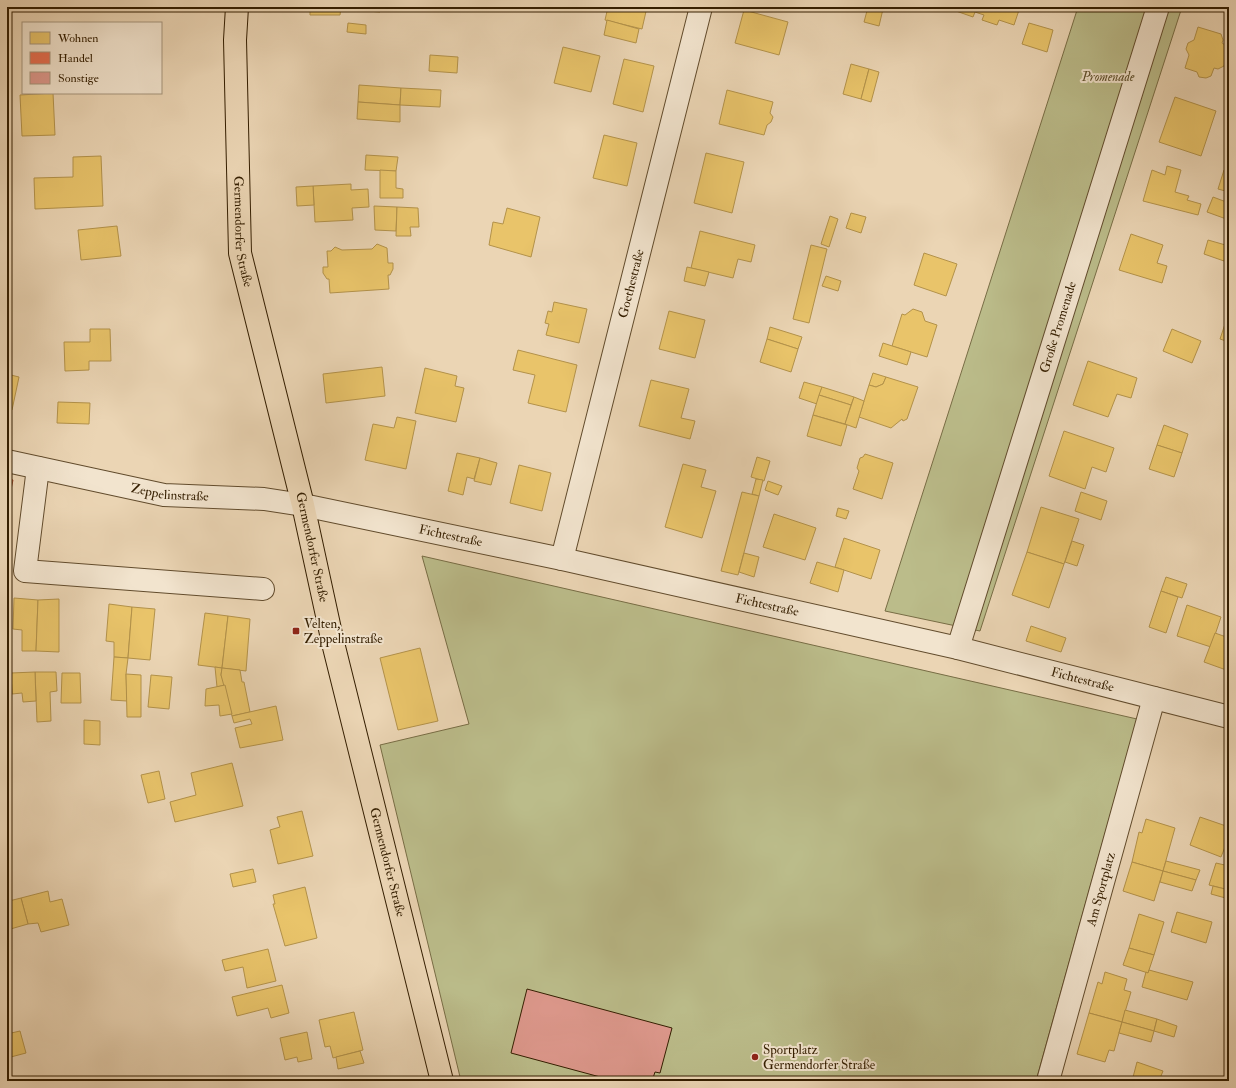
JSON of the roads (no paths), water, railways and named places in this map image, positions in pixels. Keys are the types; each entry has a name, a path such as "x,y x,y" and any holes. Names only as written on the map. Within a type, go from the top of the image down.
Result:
{"main road":[{"name":"Germendorfer Straße","path":"237,7 235,40 240,253 303,505 333,643 442,1081"}],"street":[{"name":"Goethestraße","path":"562,560 701,7"},
{"name":"Große Promenade","path":"958,648 1158,7"},
{"name":"Zeppelinstraße","path":"7,461 164,495 264,499 303,505"},
{"path":"38,468 16,571 263,590"},
{"name":"Fichtestraße","path":"303,505 562,560 958,648 1229,717"},
{"name":"Am Sportplatz","path":"1048,1081 1154,698"}],"place":[{"name":"Velten, Zeppelinstraße","path":"296,631"},
{"name":"Sportplatz Germendorfer Straße","path":"755,1057"}],"park label":[{"name":"Promenade","path":"1108,77"}]}
